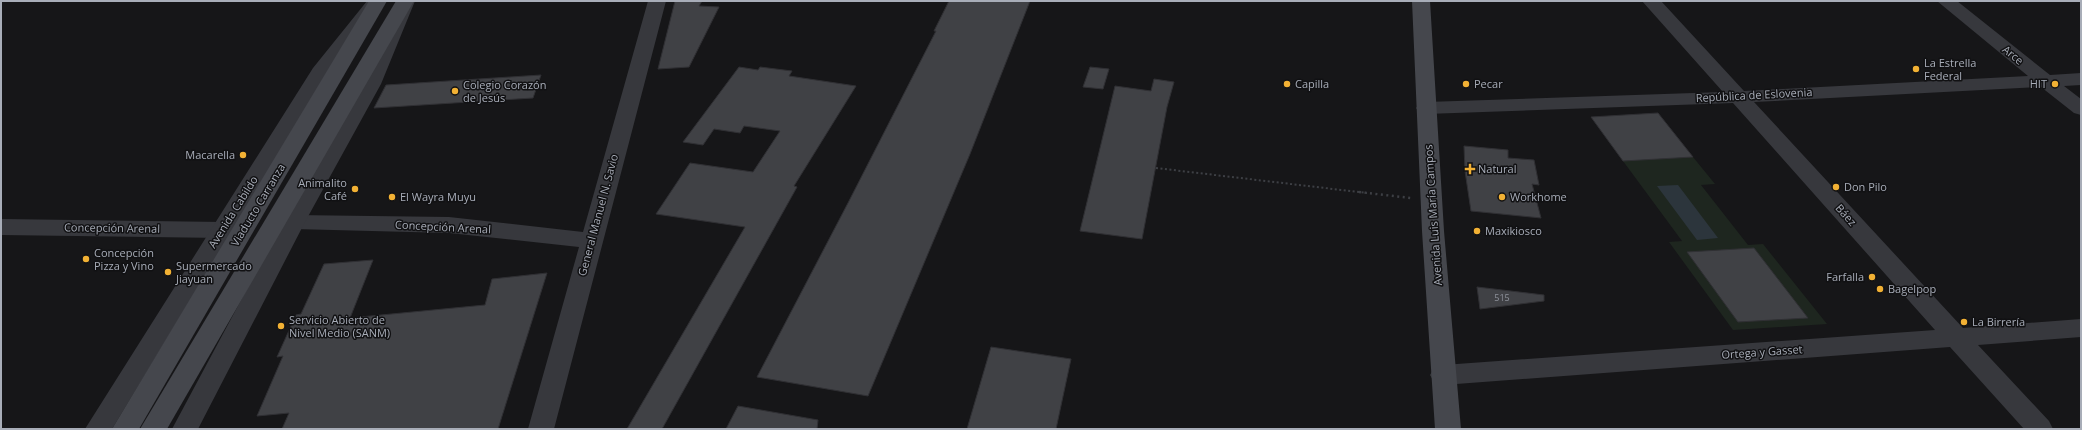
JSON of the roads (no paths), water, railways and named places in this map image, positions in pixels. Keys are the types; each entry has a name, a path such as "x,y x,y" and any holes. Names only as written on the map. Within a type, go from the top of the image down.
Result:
{"main road":[{"name":"Viaducto Carranza","path":"125,429 377,1"},
{"name":"Viaducto Carranza","path":"153,429 405,1"},
{"name":"Avenida Luis María Campos","path":"1421,1 1426,108 1443,375 1448,429"}],"street":[{"name":"Avenida Cabildo","path":"98,429 223,230 322,68 377,1"},
{"path":"185,429 294,222 371,84 405,1"},
{"name":"General Manuel N. Savio","path":"541,429 657,1"},
{"name":"Báez","path":"1652,1 2040,429"},
{"name":"Arce","path":"1946,1 2081,109"},
{"name":"República de Eslovenia","path":"1426,108 1738,97 2081,79"},
{"name":"Concepción Arenal","path":"294,222 449,225 591,241"},
{"name":"Concepción Arenal","path":"1,227 223,230"},
{"name":"Ortega y Gasset","path":"1443,375 2081,328"}],"place":[{"name":"La Estrella Federal","path":"1916,69"},
{"name":"Capilla","path":"1287,84"},
{"name":"Pecar","path":"1466,84"},
{"name":"HIT","path":"2055,84"},
{"name":"Colegio Corazón de Jesús","path":"455,91"},
{"name":"Macarella","path":"243,155"},
{"name":"Natural","path":"1470,169"},
{"name":"Don Pilo","path":"1836,187"},
{"name":"Animalito Café","path":"355,189"},
{"name":"El Wayra Muyu","path":"392,197"},
{"name":"Workhome","path":"1502,197"},
{"name":"Maxikiosco","path":"1477,231"},
{"name":"Concepción Pizza y Vino","path":"86,259"},
{"name":"Supermercado Jiayuan","path":"168,272"},
{"name":"Farfalla","path":"1872,277"},
{"name":"Bagelpop","path":"1880,289"},
{"name":"La Birrería","path":"1964,322"},
{"name":"Servicio Abierto de Nivel Medio (SANM)","path":"281,326"}]}
